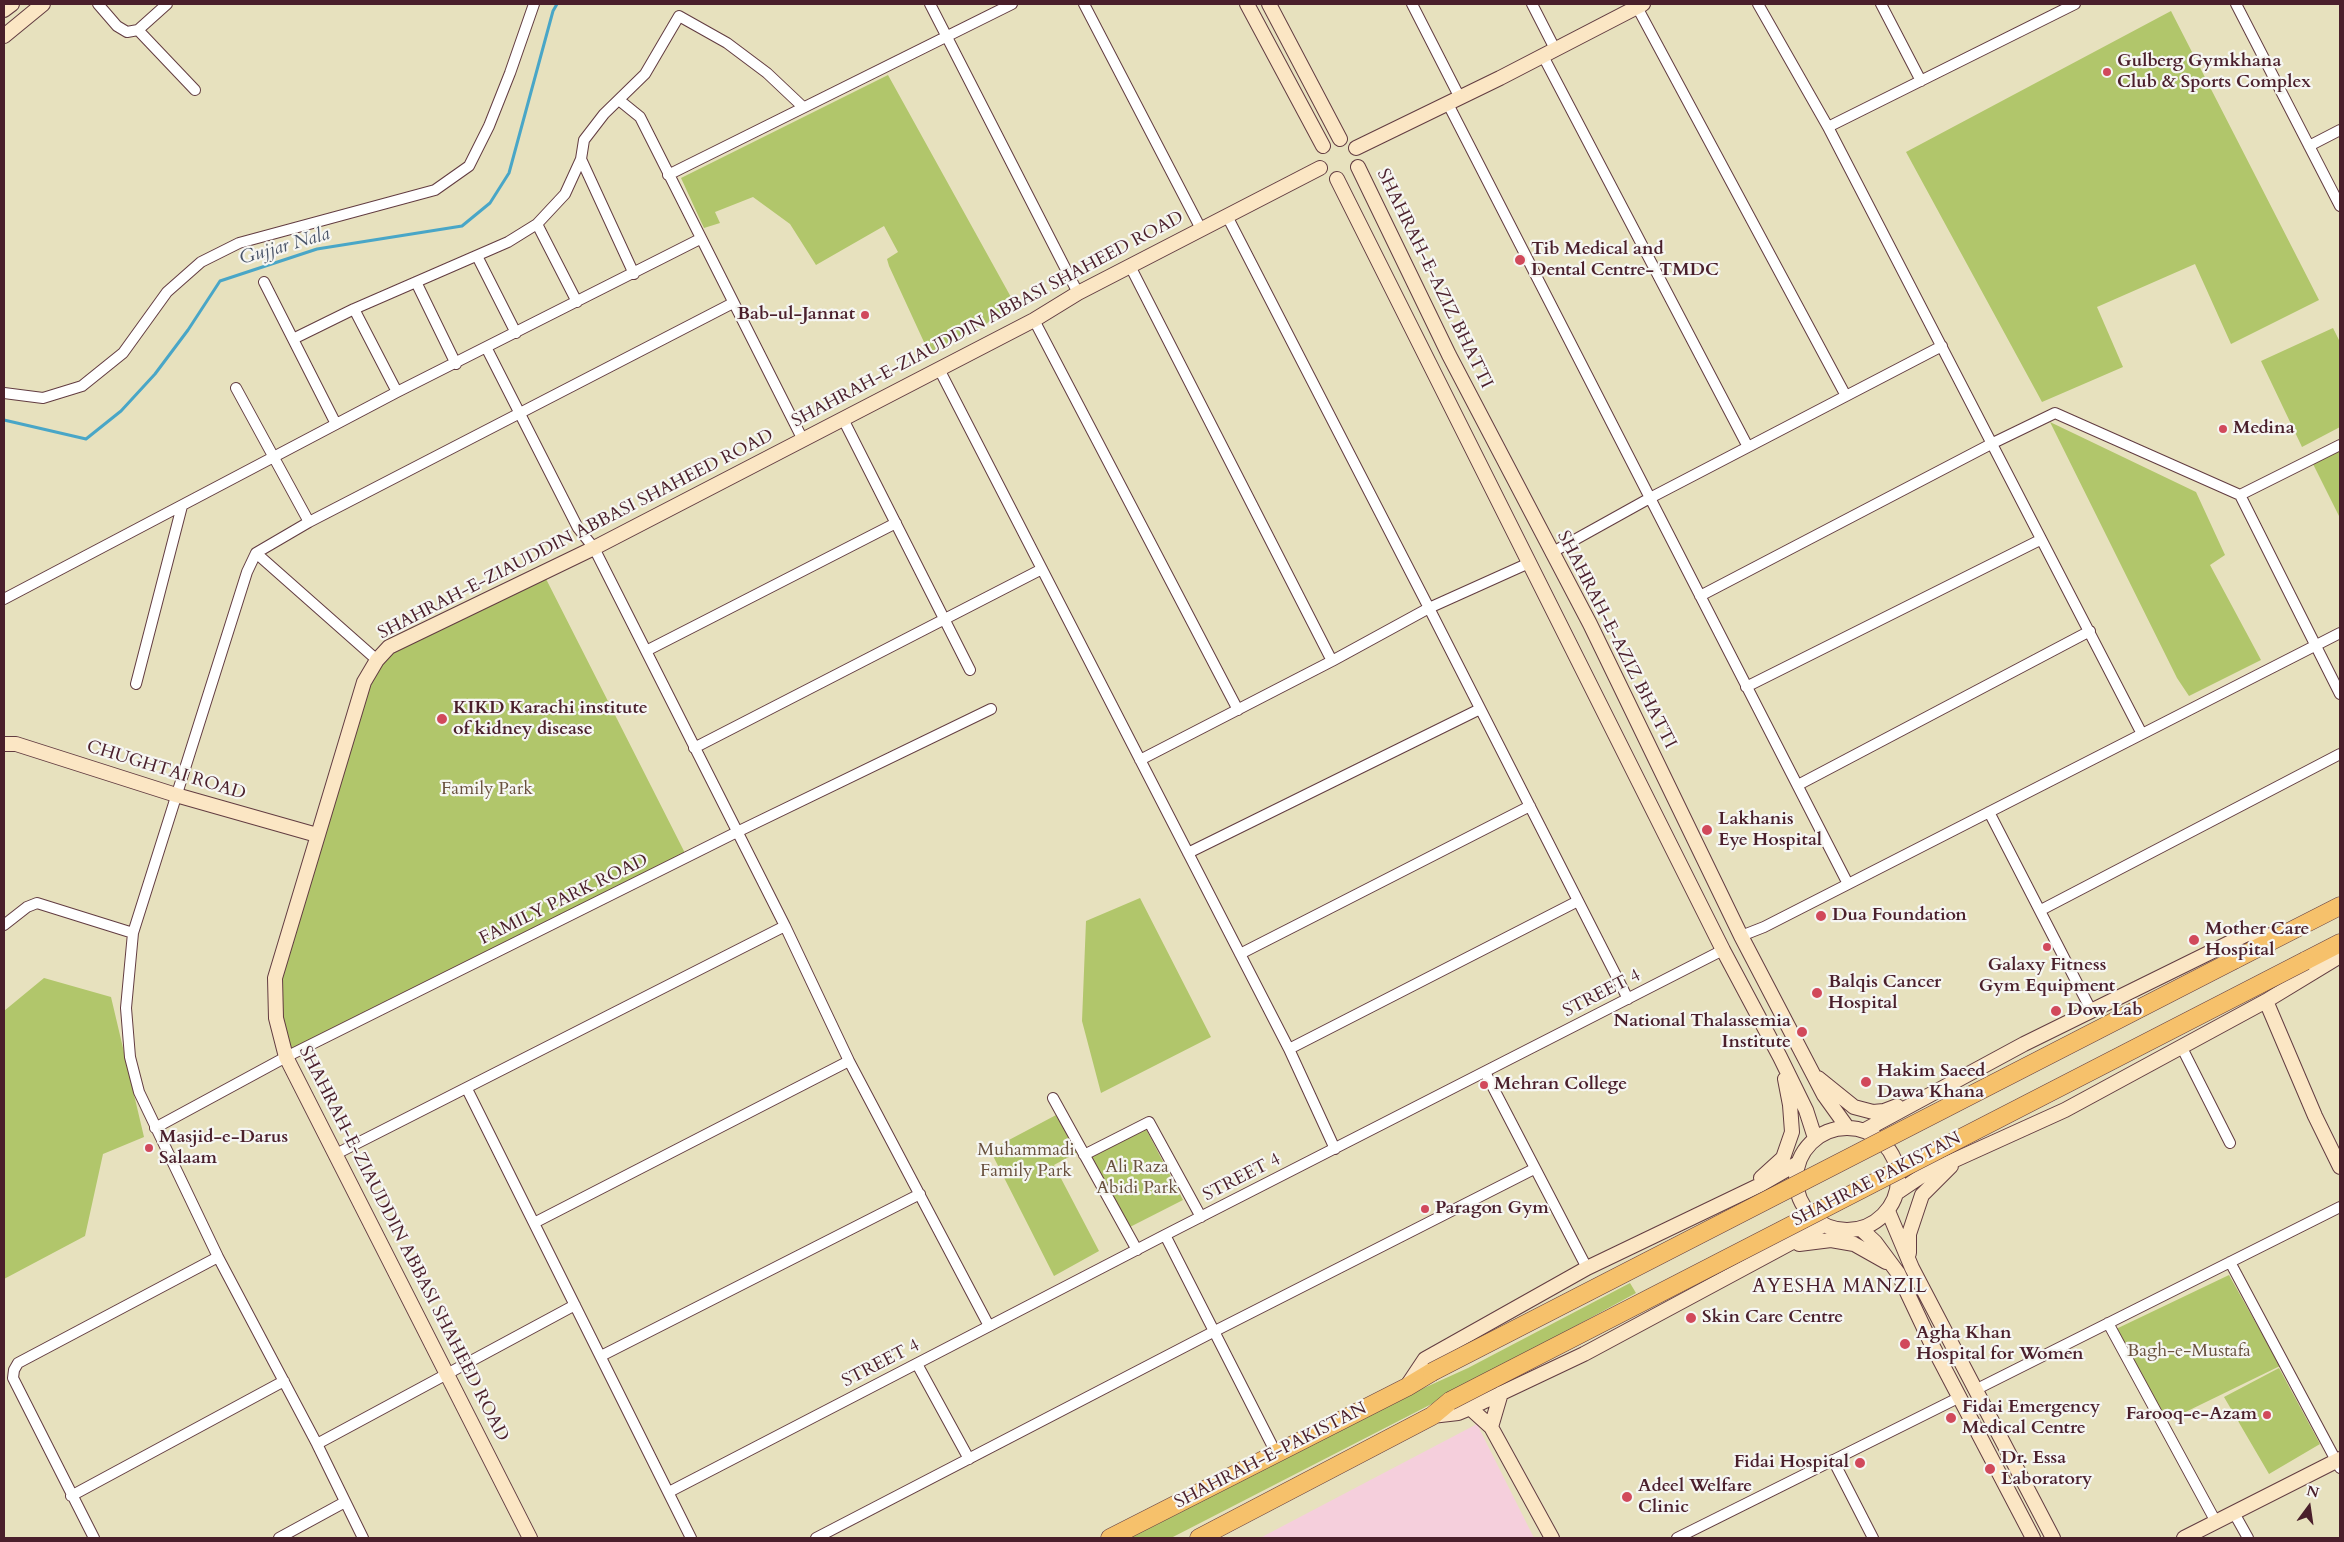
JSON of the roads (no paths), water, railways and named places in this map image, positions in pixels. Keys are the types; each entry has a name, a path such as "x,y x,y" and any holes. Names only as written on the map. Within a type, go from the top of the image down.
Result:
{"highway":[{"path":"2280,936 2340,906"},
{"name":"SHAHRAE PAKISTAN","path":"1432,1372 2280,936"},
{"name":"SHAHRAE PAKISTAN","path":"1432,1416 1450,1401 2340,943"},
{"name":"SHAHRAH-E-PAKISTAN","path":"1110,1538 1407,1387 1432,1372"},
{"path":"1199,1538 1432,1416"}],"main road":[{"path":"4,10 12,4"},
{"path":"4,36 43,4"},
{"path":"1247,4 1323,146"},
{"path":"1269,4 1340,138"},
{"path":"1356,148 1549,53 1640,5"},
{"path":"1337,180 1353,174 1358,167 1359,157 1356,148 1349,141 1340,138 1330,140 1323,146 1318,157 1320,168 1324,174 1337,180 1723,950 1780,1057 1806,1110 1815,1138"},
{"name":"SHAHRAH-E-AZIZ BHATTI","path":"1358,167 1449,355 1551,553 1590,624 1741,936 1810,1070 1824,1095 1847,1127"},
{"name":"SHAHRAH-E-ZIAUDDIN ABBASI SHAHEED ROAD","path":"530,1538 286,1056 276,1018 275,978 364,682 377,660 389,647 594,548 939,370 1034,320 1078,293 1320,168"},
{"name":"CHUGHTAI ROAD","path":"4,744 16,744 176,795 317,835"},
{"path":"1865,1130 2091,1010 2247,934 2280,936"},
{"path":"1898,1192 1926,1173 2065,1110 2266,1001 2340,956"},
{"path":"2266,1001 2315,1116 2340,1167"},
{"path":"1672,1226 1759,1178 1783,1158 1790,1138 1792,1122 1780,1057"},
{"path":"1810,1070 1844,1101 1865,1110 1884,1111 1936,1092"},
{"path":"1847,1127 1865,1130 1889,1148 1896,1162 1899,1177 1898,1192 1888,1211 1876,1222 1861,1229 1842,1230 1824,1225 1814,1218 1799,1199 1796,1181 1798,1162 1805,1149 1815,1138 1835,1128 1847,1127"},
{"path":"1908,1259 1910,1234 1922,1195 1961,1157"},
{"path":"1407,1387 1425,1359 1587,1268 1760,1185 1798,1162"},
{"path":"1888,1211 1908,1259 2053,1538"},
{"path":"1432,1416 1458,1413 1584,1354 1824,1225"},
{"path":"1861,1229 1875,1242 1894,1266 2033,1538"},
{"path":"1784,1248 1831,1240 1854,1244 1894,1266"},
{"path":"1491,1427 1501,1393"},
{"path":"1470,1408 1491,1427 1552,1538"},
{"path":"2184,1538 2339,1463"}],"street":[{"path":"98,4 117,26 127,32 138,30 167,4"},
{"path":"4,393 43,398 82,386 123,353 167,292 201,262 232,247 435,190 468,166 500,100 534,4"},
{"path":"930,4 1078,293"},
{"path":"668,175 1012,4"},
{"path":"1084,4 1201,229"},
{"path":"1412,4 1454,100 1650,498 1848,884"},
{"path":"1532,4 1549,53 1748,447"},
{"path":"1758,4 1828,128 1993,443 2040,540 2090,631 2142,734"},
{"path":"1881,4 1921,81"},
{"path":"1828,128 2075,4"},
{"path":"2236,4 2340,206"},
{"path":"1640,5 1846,396"},
{"path":"293,339 354,309 508,242 537,224 565,194 581,158 584,140 604,114 645,74 679,16 733,48 767,73 804,108"},
{"path":"138,30 194,90"},
{"path":"619,100 640,117 803,440"},
{"path":"2309,146 2340,130"},
{"path":"581,158 634,274"},
{"path":"1227,216 1628,999"},
{"path":"537,224 577,302"},
{"path":"4,599 397,392 456,364 700,239"},
{"path":"477,256 516,333"},
{"path":"1130,266 1332,661"},
{"path":"264,282 336,424"},
{"path":"416,282 456,364"},
{"path":"363,1538 317,1444 218,1257 139,1092 130,1057 126,1008 133,933 246,572 256,553 309,522 733,303"},
{"path":"354,309 397,392"},
{"path":"1034,320 1238,710"},
{"path":"1551,553 1650,498 1942,346"},
{"path":"487,348 578,528 594,548 785,926 849,1061 989,1326"},
{"path":"939,370 1289,1049 1335,1149"},
{"path":"236,388 309,522"},
{"path":"1700,596 1993,443 2055,413 2240,495 2340,694"},
{"path":"843,419 970,670"},
{"path":"2240,495 2340,445"},
{"path":"136,684 182,506"},
{"path":"646,651 896,523"},
{"path":"1746,687 2040,540"},
{"path":"256,553 377,660"},
{"path":"1140,760 1332,661 1429,608 1529,563"},
{"path":"694,748 1042,569"},
{"path":"1798,785 2090,631"},
{"path":"1741,936 1764,927 2340,633"},
{"name":"FAMILY PARK ROAD","path":"155,1128 286,1056 737,832 991,709"},
{"path":"1188,853 1480,709"},
{"path":"2041,910 2340,754"},
{"path":"1240,954 1530,806"},
{"path":"1989,812 2091,1010"},
{"path":"1289,1049 1578,901"},
{"path":"4,925 27,906 37,903 133,933"},
{"path":"336,1154 785,926"},
{"name":"STREET 4","path":"669,1492 1200,1217 1723,950"},
{"path":"2181,1046 2230,1143"},
{"path":"534,1223 849,1061"},
{"path":"1485,1072 1587,1268"},
{"path":"466,1089 669,1492 690,1538"},
{"path":"1053,1098 1137,1250"},
{"path":"1084,1155 1149,1122 1200,1217"},
{"path":"816,1538 1213,1332 1534,1169"},
{"path":"600,1356 920,1194"},
{"path":"1975,1390 2340,1207"},
{"path":"1165,1235 1276,1453"},
{"path":"94,1538 13,1378 14,1370 18,1363 218,1257"},
{"path":"2230,1262 2339,1463"},
{"path":"317,1444 575,1305"},
{"path":"2108,1323 2216,1522"},
{"path":"917,1364 969,1459"},
{"path":"72,1496 284,1381"},
{"path":"1677,1538 1960,1397"},
{"path":"1834,1460 1873,1538"},
{"path":"279,1538 344,1502"},
{"path":"2234,1513 2248,1538"}],"waterway":[{"name":"Gujjar Nala","path":"4,420 86,439 121,411 155,374 188,330 220,281 317,249 462,226 490,203 509,173 553,11 557,4"}],"place":[{"name":"Gulberg Gymkhana Club & Sports Complex","path":"2107,72"},
{"name":"Tib Medical and Dental Centre- TMDC","path":"1520,260"},
{"name":"Bab-ul-Jannat","path":"865,315"},
{"name":"Medina","path":"2223,429"},
{"name":"KIKD Karachi institute of kidney disease","path":"442,719"},
{"name":"Lakhanis Eye Hospital","path":"1707,830"},
{"name":"Dua Foundation","path":"1821,916"},
{"name":"Mother Care Hospital","path":"2194,940"},
{"name":"Galaxy Fitness Gym Equipment","path":"2047,947"},
{"name":"Balqis Cancer Hospital","path":"1817,993"},
{"name":"Dow Lab","path":"2056,1011"},
{"name":"National Thalassemia Institute","path":"1802,1032"},
{"name":"Hakim Saeed Dawa Khana","path":"1866,1082"},
{"name":"Mehran College","path":"1484,1085"},
{"name":"Masjid-e-Darus Salaam","path":"149,1148"},
{"name":"Paragon Gym","path":"1425,1209"},
{"name":"Skin Care Centre","path":"1691,1318"},
{"name":"Agha Khan Hospital for Women","path":"1905,1344"},
{"name":"Farooq-e-Azam","path":"2267,1415"},
{"name":"Fidai Emergency Medical Centre","path":"1951,1418"},
{"name":"Fidai Hospital","path":"1860,1463"},
{"name":"Dr. Essa Laboratory","path":"1990,1469"},
{"name":"Adeel Welfare Clinic","path":"1627,1497"}],"district":[{"name":"AYESHA MANZIL","path":"1840,1288"}],"park label":[{"name":"Family Park","path":"487,790"},
{"name":"Muhammadi Family Park","path":"1026,1161"},
{"name":"Ali Raza Abidi Park","path":"1137,1178"},
{"name":"Bagh-e-Mustafa","path":"2189,1352"}]}
